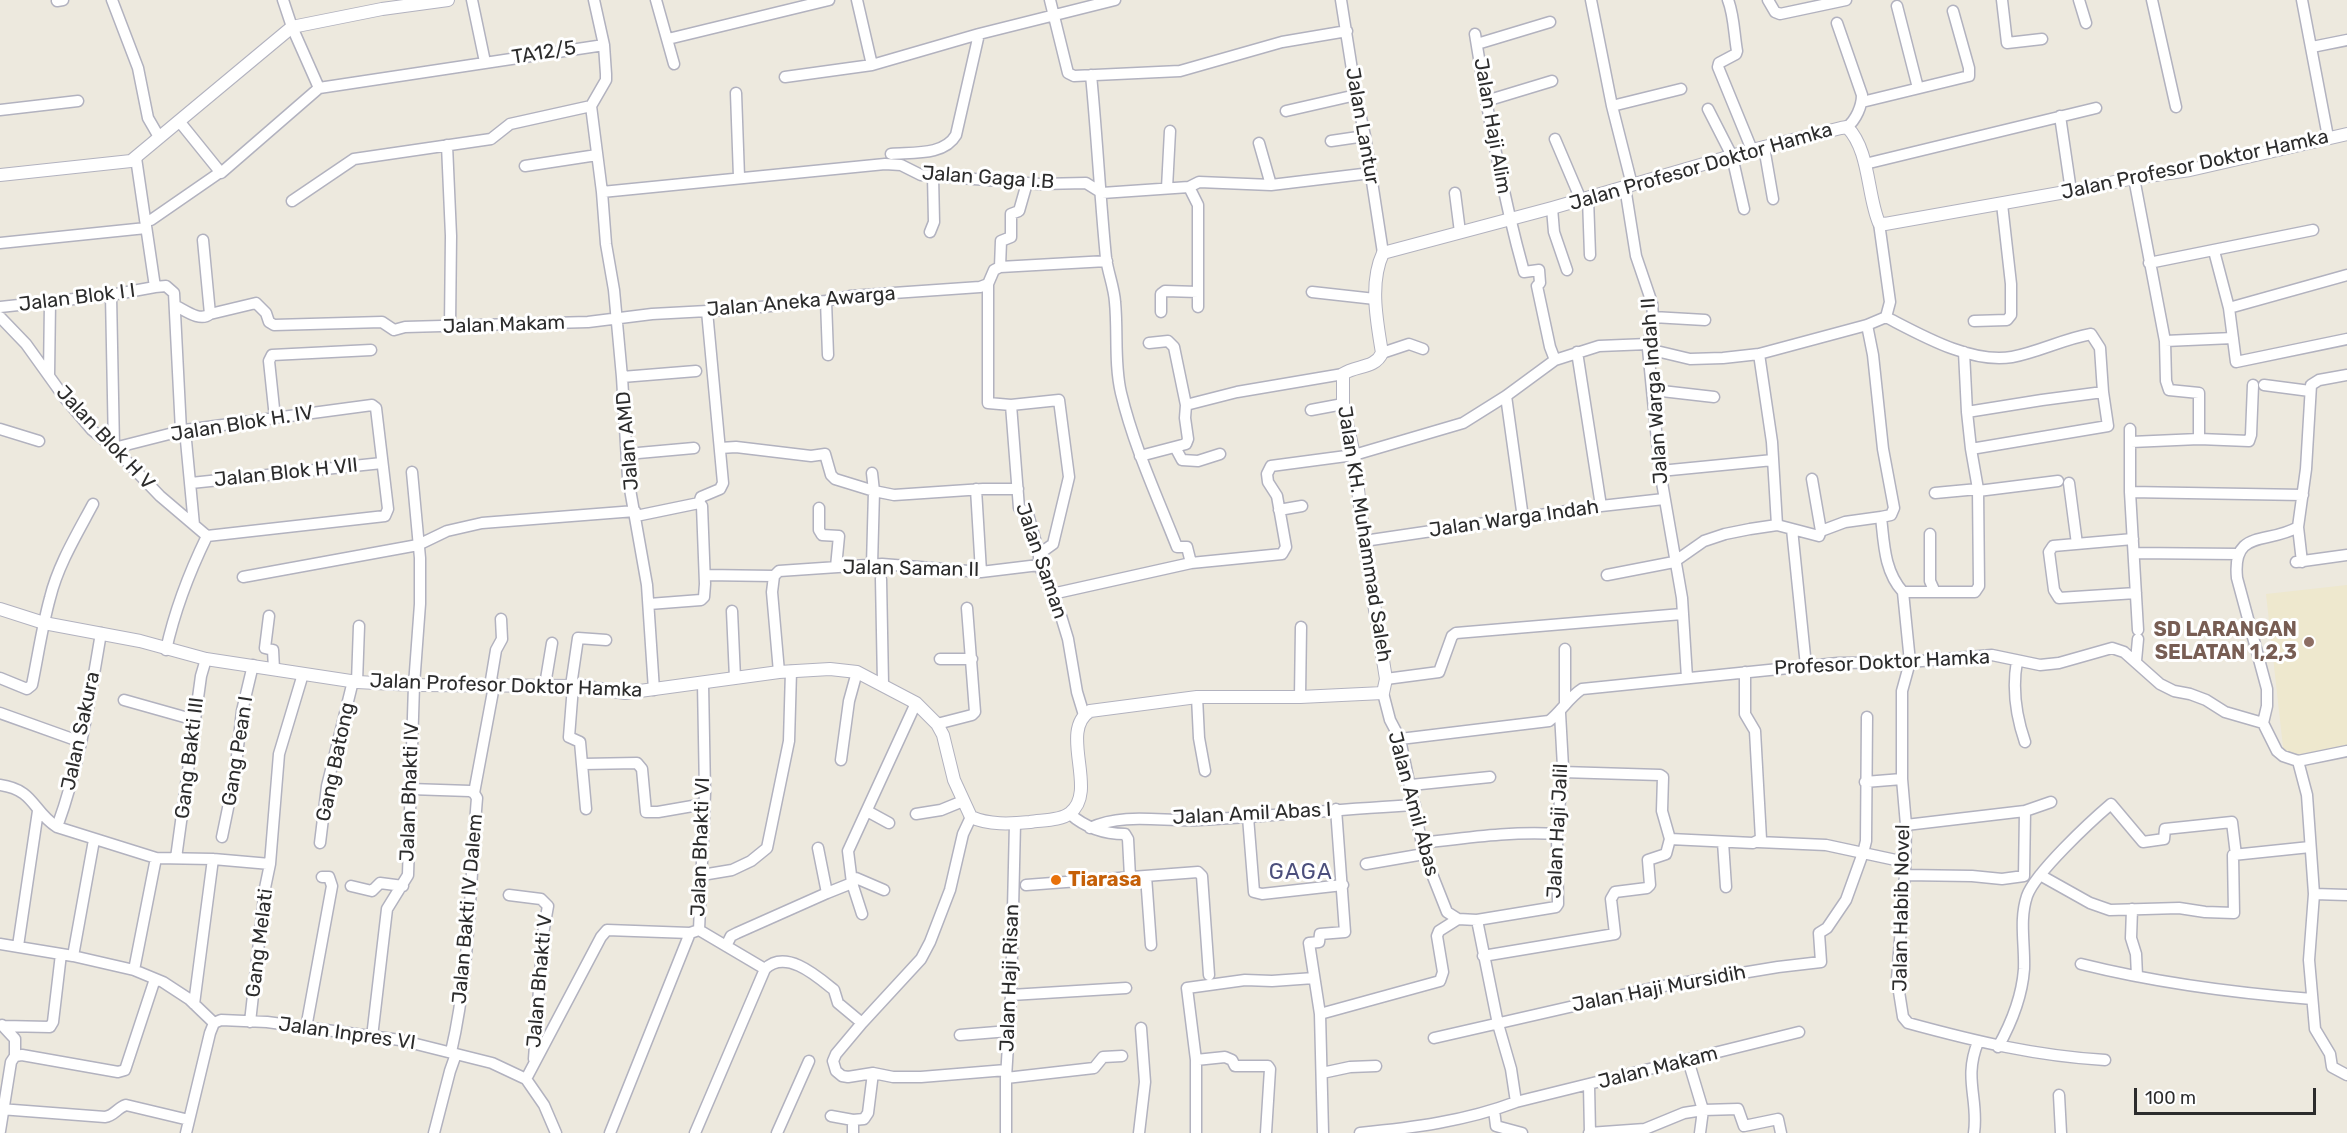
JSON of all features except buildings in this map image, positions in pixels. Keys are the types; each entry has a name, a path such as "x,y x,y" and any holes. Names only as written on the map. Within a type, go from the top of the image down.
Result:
{"street":[{"path":"112,0 138,68 148,118 159,137"},
{"path":"0,243 146,224 221,172 319,88 290,21 284,0"},
{"path":"0,175 130,161 136,158 290,21 448,0"},
{"path":"472,0 485,62"},
{"path":"292,201 354,159 491,140 510,124 591,106 606,80 604,45 594,0"},
{"path":"656,0 674,64"},
{"path":"668,39 829,0"},
{"path":"857,0 872,65"},
{"path":"1050,0 1068,73 1074,76 1180,71 1282,42 1347,31"},
{"path":"785,77 872,65 979,34 1115,0"},
{"name":"Jalan Lantur","path":"1341,0 1383,253"},
{"name":"Jalan Warga Indah II","path":"1591,0 1628,186 1636,256 1652,303 1653,317 1648,347 1660,471 1682,598 1687,678"},
{"path":"1728,0 1732,11 1732,29 1737,51 1719,63 1718,67 1758,148 1773,199"},
{"path":"1768,0 1775,12 1780,14 1846,0"},
{"path":"2002,0 2007,44 2042,39"},
{"path":"2079,0 2086,23"},
{"path":"2152,0 2176,107"},
{"path":"2302,0 2328,137"},
{"path":"1897,6 1918,88"},
{"path":"1862,102 1969,76 1970,68 1953,10"},
{"name":"Jalan Haji Alim","path":"1550,22 1476,39 1509,219 1524,272 1539,270 1540,283 1538,286 1550,347 1555,360"},
{"path":"1837,23 1862,95 1862,102 1853,122 1847,127"},
{"path":"891,154 941,149 952,141 956,135 979,34"},
{"path":"2312,47 2347,40"},
{"name":"TA12/5","path":"319,88 604,45"},
{"path":"1091,75 1107,261 1115,300 1116,358 1120,391 1140,456 1177,547 1187,547 1191,563"},
{"path":"1486,101 1552,81"},
{"path":"1612,106 1681,89"},
{"path":"736,93 739,177"},
{"path":"1286,111 1356,95"},
{"path":"0,110 78,101"},
{"name":"Jalan AMD","path":"591,106 622,377 628,478 649,604 654,690"},
{"path":"1865,164 2096,108"},
{"path":"1708,109 1732,156 1744,209"},
{"path":"2060,116 2071,191"},
{"path":"179,121 221,172"},
{"name":"Jalan Profesor Doktor Hamka","path":"1383,253 1552,208 1758,148 1847,127 1854,135 1865,164 1879,224 2190,170 2347,134"},
{"path":"1167,188 1170,131"},
{"path":"1331,141 1365,136"},
{"path":"1555,139 1584,199 1590,255"},
{"path":"1259,144 1271,184"},
{"path":"447,145 451,236 450,326"},
{"path":"525,166 597,155"},
{"path":"136,158 155,287 166,286 174,293 183,431 191,483 194,525"},
{"name":"Jalan Gaga I.B","path":"602,192 739,177 894,164 901,165 913,173 933,176 1027,183 1086,183 1092,184 1102,193 1189,187 1199,182 1271,184 1371,173"},
{"path":"930,232 934,222 933,176"},
{"path":"2134,178 2165,341 2166,381 2169,390 2199,393 2199,439"},
{"path":"1000,267 1001,241 1011,237 1011,214 1019,211 1027,183"},
{"path":"1189,187 1198,205 1198,307"},
{"path":"1455,193 1460,231"},
{"path":"1974,321 2007,320 2011,315 2011,284 2002,204"},
{"path":"1552,208 1554,232 1568,270"},
{"path":"1879,224 1890,302 1886,317"},
{"path":"2149,263 2313,230"},
{"path":"176,306 200,317 207,317 210,314 203,240"},
{"path":"2214,250 2229,308 2236,362 2347,339"},
{"path":"1186,405 1237,392 1343,374 1379,360 1382,353 1375,299 1378,262 1383,253"},
{"path":"1039,560 1053,544 1069,477 1059,400 1011,405 988,403 988,285 994,270 1000,267 1107,261"},
{"path":"2229,308 2347,275"},
{"name":"Jalan Aneka Awarga","path":"615,319 988,285"},
{"name":"Jalan Blok I I","path":"0,307 111,295 155,287"},
{"path":"1161,312 1161,294 1165,291 1198,292"},
{"path":"1312,292 1375,299"},
{"path":"111,295 114,448"},
{"path":"826,301 828,356"},
{"path":"49,376 50,302"},
{"name":"Jalan Makam","path":"210,314 256,303 266,313 269,322 274,325 382,322 392,330 405,327 615,319"},
{"path":"699,503 701,497 710,495 722,487 707,311"},
{"name":"Jalan Blok H V","path":"0,317 26,344 92,430 114,448 160,496 206,537"},
{"path":"1653,317 1706,320"},
{"path":"1052,594 1191,563 1282,554 1286,548 1277,496 1268,482 1268,469 1275,464 1354,455 1463,423 1506,396 1555,360 1599,346 1648,347 1690,359 1724,358 1759,354 1867,325 1886,317 1927,338 1964,352 2009,357 2034,352 2071,338 2091,334 2100,348 2108,426 1971,448"},
{"path":"1821,531 1845,522 1892,515 1893,508 1882,449 1873,355 1867,325"},
{"path":"2165,341 2233,338"},
{"path":"1140,456 1188,442 1186,405 1172,343 1168,341 1149,343"},
{"path":"1382,353 1409,344 1423,349"},
{"path":"275,418 269,361 272,355 371,350"},
{"path":"1577,352 1601,506"},
{"path":"1903,591 1975,592 1979,586 1978,490 1967,412 1964,352"},
{"path":"1759,354 1773,460 1777,525"},
{"path":"622,377 696,371"},
{"name":"Jalan KH. Muhammad Saleh","path":"1343,374 1343,404 1354,455 1364,541 1386,679 1383,693"},
{"path":"2347,375 2315,382 2310,391 2298,527 2299,562 2347,555"},
{"path":"2131,441 2199,439 2248,441 2259,385 2310,391"},
{"path":"1653,390 1714,397"},
{"path":"1967,412 2103,392"},
{"path":"1506,396 1523,518"},
{"path":"1311,410 1343,404"},
{"name":"Jalan Blok H. IV","path":"114,448 183,431 372,405 376,408 382,463"},
{"name":"Jalan Saman","path":"1011,405 1019,508 1028,514 1039,560 1068,639 1077,692 1084,715"},
{"path":"0,429 39,441"},
{"path":"2130,429 2130,492 2138,634 2136,661"},
{"path":"720,448 736,447 811,456 825,454 831,475 835,479 874,491 903,495 976,489 1018,489"},
{"path":"1175,447 1182,460 1198,460 1220,454"},
{"path":"627,454 694,448"},
{"path":"1660,471 1773,460"},
{"path":"166,650 178,604 206,537 385,516 388,509 382,463"},
{"name":"Jalan Blok H VII","path":"191,483 382,463"},
{"name":"Jalan Bhakti IV","path":"372,1037 387,909 408,875 414,685 420,604 412,472"},
{"path":"872,473 874,491 872,565"},
{"path":"1607,575 1674,562 1704,541 1725,534 1777,525 1819,536 1821,531 1812,479"},
{"path":"1935,493 2058,481"},
{"path":"2070,483 2077,544"},
{"path":"976,489 981,572"},
{"path":"2130,492 2302,495"},
{"name":"Jalan Warga Indah","path":"1364,541 1601,506 1664,499"},
{"path":"243,577 418,545 447,531 482,523 635,513 699,503"},
{"path":"649,604 701,600 705,593 702,506 699,503"},
{"path":"0,678 27,688 32,686 50,597 64,560 93,504"},
{"path":"1278,510 1302,506"},
{"path":"819,508 819,530 822,535 838,536 836,567"},
{"path":"1881,517 1885,558 1890,573 1903,591 1910,662"},
{"path":"2298,527 2244,544 2236,563 2237,578 2267,689 2264,723 2277,751 2283,756 2298,761 2347,752"},
{"path":"1792,529 1806,666"},
{"path":"1930,534 1930,581 1934,591"},
{"path":"2133,539 2053,546 2049,549 2054,590 2059,598 2136,593"},
{"path":"2134,552 2238,554"},
{"name":"Jalan Saman II","path":"705,575 778,573 872,565 911,565 981,572 1039,560"},
{"path":"702,875 732,870 751,861 767,848 789,741 785,672 773,600 778,573"},
{"path":"881,579 883,684"},
{"path":"937,724 972,715 975,712 967,608"},
{"name":"Jalan Profesor Doktor Hamka","path":"0,609 44,623 100,633 206,659 355,682 414,685 572,686 625,693 785,672 830,669 857,672 916,703 937,724 943,735 954,780 971,817"},
{"path":"732,611 735,678"},
{"path":"1386,679 1439,672 1452,636 1456,633 1682,614"},
{"path":"269,616 265,648 273,650 274,669"},
{"path":"474,793 496,650 502,639 501,618"},
{"name":"Gang Batong","path":"320,843 327,786 355,682 359,626"},
{"path":"1300,627 1300,696"},
{"name":"Jalan Sakura","path":"57,827 81,742 100,633"},
{"path":"586,809 580,742 569,737 572,686 578,638 606,640"},
{"path":"545,685 552,643"},
{"name":"Jalan Haji Jalil","path":"1477,920 1556,907 1558,901 1557,834 1562,772 1565,648"},
{"name":"Profesor Doktor Hamka","path":"1400,739 1441,732 1549,721 1563,709 1574,694 1582,689 1806,666 1910,662 1992,655 2040,665 2059,663 2112,648 2124,652 2160,684 2174,691 2206,700 2225,712 2264,723"},
{"name":"Gang Bakti III","path":"176,858 201,676 206,659"},
{"path":"940,659 972,659"},
{"path":"2017,661 2014,688 2018,718 2025,742"},
{"name":"Jalan Habib Novel","path":"1910,662 1902,691 1902,779 1906,825 1905,875 1897,980 1903,1017 1908,1023 1998,1047 2062,1058 2105,1060"},
{"name":"Gang Pean I","path":"222,837 229,813 240,727 253,665"},
{"path":"841,760 849,701 857,672"},
{"path":"1745,672 1745,714 1755,731 1759,841"},
{"name":"Gang Melati","path":"250,1022 265,888 270,864 279,754 303,674"},
{"name":"Jalan Bhakti VI","path":"610,1133 694,932 702,875 703,683"},
{"path":"1122,1056 1103,1057 1094,1068 921,1077 893,1077 873,1073 842,1076 836,1071 833,1061 836,1054 862,1023 921,959 950,890 963,834 971,817 988,822 1015,823 1057,818 1070,814 1078,802 1081,787 1078,729 1084,715 1098,708 1197,697 1383,693"},
{"name":"Jalan Amil Abas","path":"1383,693 1390,720 1400,739 1424,854 1447,912 1458,919"},
{"path":"1197,697 1199,738 1205,771"},
{"path":"124,700 195,720"},
{"path":"862,914 852,883 848,851 916,703"},
{"path":"0,713 81,742"},
{"path":"1863,853 1866,841 1867,717"},
{"path":"2298,761 2307,795 2314,894 2309,960 2315,1029 2330,1054 2332,1066 2347,1075"},
{"path":"582,764 637,763 642,769 646,812 704,804"},
{"path":"1483,956 1615,934 1611,899 1615,892 1647,888 1650,885 1648,860 1666,854 1670,838 1662,811 1663,777 1660,775 1562,772"},
{"path":"1411,785 1490,777"},
{"path":"1865,782 1902,779"},
{"path":"0,785 15,788 29,797 44,819 57,827 94,840 156,858 213,859 270,864"},
{"name":"Jalan Bakti IV Dalem","path":"410,789 470,791 477,798 459,1019 450,1071 434,1133"},
{"path":"916,814 933,812 963,801"},
{"path":"1906,825 2025,811 2051,802"},
{"path":"1998,1047 2011,1023 2021,993 2024,958 2022,916 2028,894 2040,874 2110,804 2143,842 2164,839 2165,829 2232,822 2236,855"},
{"name":"Jalan Amil Abas I","path":"1090,828 1117,819 1196,820 1415,805"},
{"path":"1323,1133 1320,1014 1310,943 1319,942 1320,934 1345,932 1336,809"},
{"path":"18,946 38,811"},
{"path":"1905,875 2002,879 2024,876 2025,811"},
{"path":"867,812 889,823"},
{"path":"1070,814 1083,826 1106,833 1125,834 1128,839 1130,877"},
{"path":"1248,817 1254,892 1262,894 1343,885"},
{"name":"Jalan Haji Risan","path":"1006,1133 1015,823"},
{"path":"1422,843 1531,832 1557,834"},
{"path":"1670,838 1826,845 1905,862"},
{"path":"73,956 94,840"},
{"path":"1723,842 1726,887"},
{"path":"2040,874 2090,903 2110,910 2179,908 2234,913 2233,855 2310,847"},
{"path":"818,848 827,893"},
{"name":"Jalan Haji Mursidih","path":"1434,1038 1657,987 1821,962 1819,933 1827,928 1846,900 1863,853"},
{"path":"1366,864 1424,854"},
{"path":"134,970 156,858"},
{"path":"194,1004 213,859"},
{"path":"1026,885 1198,872 1202,876 1209,975"},
{"path":"1146,876 1151,945"},
{"path":"306,1028 332,886 328,877 322,877"},
{"path":"726,946 730,936 852,883 856,878 884,890"},
{"path":"351,886 372,891 380,884 403,886"},
{"path":"2314,894 2347,895"},
{"name":"Jalan Bhakti V","path":"509,896 542,899 548,906 543,934 533,1062"},
{"path":"2132,909 2131,938 2136,954 2137,976"},
{"path":"1320,1014 1440,981 1443,972 1437,936 1439,932 1458,919 1477,920 1498,1024 1511,1070 1516,1102"},
{"path":"551,1130 544,1105 526,1079 533,1062 601,937 607,930 694,932 726,946 765,969"},
{"path":"0,944 73,956 134,970 155,979 194,1004 214,1023 205,1048 186,1133"},
{"path":"1,1025 50,1027 61,954"},
{"path":"695,1133 765,969 769,965 779,962 801,966 834,990 838,1003 862,1023"},
{"path":"2081,964 2137,976 2240,992 2312,999"},
{"path":"1196,1133 1196,1060 1187,988 1245,980 1314,978"},
{"path":"15,1056 22,1055 118,1072 125,1070 155,979"},
{"path":"1011,995 1126,987"},
{"name":"Jalan Inpres VI","path":"214,1023 221,1020 250,1022 400,1040 492,1063 526,1079"},
{"path":"0,1131 4,1084 15,1056 15,1039 1,1025"},
{"path":"1139,1133 1145,1083 1141,1028"},
{"path":"960,1035 1009,1031"},
{"name":"Jalan Makam","path":"1360,1133 1388,1132 1453,1120 1516,1102 1799,1032"},
{"path":"1974,1133 1970,1076 1972,1057 1978,1042"},
{"path":"1196,1060 1225,1057 1232,1060 1235,1066 1268,1065 1270,1069 1266,1133"},
{"path":"1688,1060 1702,1110 1700,1133"},
{"path":"777,1133 808,1061"},
{"path":"1322,1073 1350,1067 1376,1066"},
{"path":"831,1116 853,1120 864,1119 868,1113 873,1073"},
{"path":"1589,1085 1590,1133 1645,1129 1684,1113 1738,1109 1744,1126 1778,1119 1781,1133"},
{"path":"2059,1095 2061,1133"},
{"path":"2,1109 105,1118 126,1106 189,1120"},
{"path":"1494,1110 1496,1126 1522,1133"},
{"path":"853,1120 854,1133"},
{"path":"1453,1120 1455,1133"}],"shaded area":[{"name":"SD LARANGAN SELATAN 1,2,3","path":"2347,585 2347,749 2284,756 2266,594"}],"place":[{"name":"SD LARANGAN SELATAN 1,2,3","path":"2309,642"},
{"name":"Tiarasa","path":"1056,880"}],"district":[{"name":"GAGA","path":"1301,873"}]}
